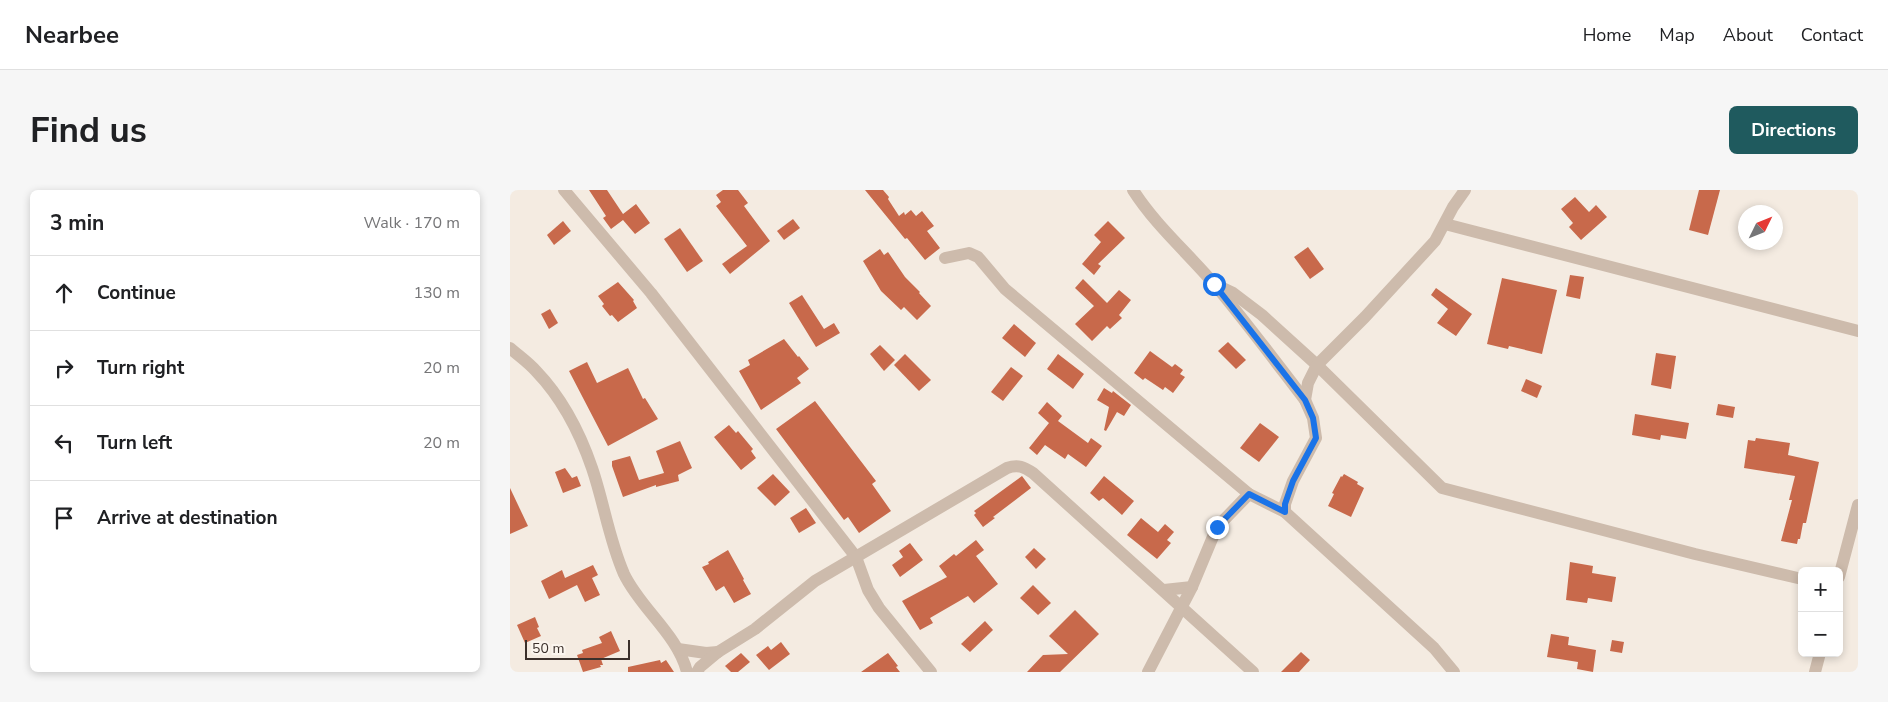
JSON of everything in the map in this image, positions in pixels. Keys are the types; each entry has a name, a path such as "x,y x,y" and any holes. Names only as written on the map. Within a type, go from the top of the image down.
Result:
{"street":[{"path":"564,190 651,294 856,557 868,590 879,608 931,672"},
{"path":"1133,190 1142,204 1175,243 1214,284 1305,400 1313,418 1316,438 1293,481 1285,504 1285,512"},
{"path":"1305,400 1308,383 1317,365 1435,241 1453,207 1465,190"},
{"path":"1445,224 1858,331"},
{"path":"945,258 969,253 978,257 1005,289 1249,494 1285,512 1434,648 1454,672"},
{"path":"1214,284 1233,293 1262,315 1317,365 1442,488 1695,554 1798,578"},
{"path":"510,348 550,386 565,408 592,468 612,542 624,574 636,595 678,649 687,672"},
{"path":"697,672 718,652 755,629 816,581 1015,465 1024,467 1033,473 1253,672"},
{"path":"1148,672 1192,587 1217,527 1249,494"},
{"path":"1842,567 1858,505"},
{"path":"1164,590 1192,587"},
{"path":"678,649 706,653 718,652"},
{"path":"1815,672 1819,657"}],"building":[{"path":"589,190 607,190 623,214 636,204 650,223 635,234 623,220 611,229 603,218 606,216"},
{"path":"723,190 738,190 748,203 744,206 770,241 730,274 722,264 747,246 716,206 721,202 716,195"},
{"path":"865,190 883,190 899,216 904,212 905,215 911,210 916,216 922,211 934,226 927,231 940,248 925,260 907,238 905,239"},
{"path":"1699,190 1720,190 1708,235 1689,230"},
{"path":"1575,197 1589,212 1596,205 1607,217 1581,240 1569,227 1573,223 1561,209"},
{"path":"793,219 800,228 784,240 777,231"},
{"path":"563,221 571,231 554,245 547,235"},
{"path":"1108,221 1125,238 1098,264 1101,266 1094,275 1082,264 1101,242 1094,235"},
{"path":"680,228 703,261 687,272 664,239"},
{"path":"1308,247 1324,269 1310,279 1294,257"},
{"path":"880,249 884,255 888,252 905,277 931,306 917,320 904,307 901,310 881,291 863,261"},
{"path":"1570,275 1584,277 1580,299 1566,296"},
{"path":"1502,278 1557,290 1542,354 1509,346 1508,349 1487,344"},
{"path":"1083,279 1107,303 1119,290 1131,300 1119,315 1122,318 1110,329 1107,326 1092,341 1075,324 1094,306 1075,288"},
{"path":"618,282 634,300 637,308 618,322 602,306 604,304 598,296"},
{"path":"1436,288 1472,314 1456,336 1437,323 1448,309 1431,295"},
{"path":"802,295 824,329 834,323 840,333 816,347 789,303"},
{"path":"550,309 558,323 549,329 541,314"},
{"path":"1014,324 1036,343 1025,357 1002,338"},
{"path":"784,339 809,369 797,378 801,383 761,410 739,371 750,365 748,360"},
{"path":"1228,342 1246,360 1236,369 1218,351"},
{"path":"880,345 895,360 884,371 870,354"},
{"path":"1150,351 1172,367 1175,364 1183,370 1180,374 1185,377 1173,393 1165,387 1163,390 1145,378 1143,380 1134,373"},
{"path":"1656,353 1676,356 1671,389 1651,385"},
{"path":"905,354 931,380 919,391 894,365"},
{"path":"1058,354 1084,374 1073,389 1047,369"},
{"path":"587,362 597,383 628,368 643,399 645,398 658,419 608,446 569,371"},
{"path":"1011,367 1023,376 1003,401 991,392"},
{"path":"1526,379 1542,386 1537,398 1521,391"},
{"path":"1104,388 1112,393 1113,391 1131,405 1124,416 1117,412 1106,431 1104,430 1109,407 1097,400"},
{"path":"815,401 876,481 872,484 891,511 859,533 848,517 844,520 776,429"},
{"path":"1047,402 1062,416 1058,421 1088,443 1091,438 1102,446 1086,467 1068,454 1065,459 1045,445 1037,455 1029,448 1049,423 1038,413"},
{"path":"1718,404 1735,407 1733,418 1716,415"},
{"path":"1635,414 1689,423 1686,439 1661,435 1660,440 1632,435"},
{"path":"1260,423 1279,437 1259,462 1240,448"},
{"path":"729,425 736,433 738,431 753,449 751,451 756,458 741,470 714,437"},
{"path":"1756,438 1790,443 1788,455 1819,462 1806,523 1803,523 1800,539 1798,539 1797,544 1781,541 1792,500 1789,500 1795,476 1744,468 1748,440 1755,441"},
{"path":"680,441 692,468 678,475 679,481 656,487 656,485 623,497 612,461 630,456 639,480 664,473 656,451"},
{"path":"565,468 572,478 577,476 581,486 563,493 555,472"},
{"path":"773,474 790,492 775,506 757,488"},
{"path":"1344,474 1364,488 1351,517 1328,506 1334,494 1332,493"},
{"path":"1022,476 1031,488 983,527 974,515 976,513 974,511"},
{"path":"1104,476 1134,501 1122,515 1103,498 1099,501 1090,493"},
{"path":"510,488 528,526 510,534"},
{"path":"806,508 816,523 799,533 790,518"},
{"path":"1141,518 1158,532 1165,524 1174,532 1167,540 1171,543 1157,559 1127,535"},
{"path":"976,540 984,550 976,556 998,584 974,603 968,596 930,618 933,623 920,630 902,601 947,577 939,566 954,554 956,556"},
{"path":"910,543 923,560 900,577 892,565 903,557 899,551"},
{"path":"1034,548 1046,559 1036,569 1025,557"},
{"path":"728,550 751,594 734,603 724,586 716,591 702,567"},
{"path":"1570,562 1593,566 1592,573 1616,577 1612,602 1588,598 1587,603 1566,600"},
{"path":"593,565 598,575 592,578 600,595 585,602 577,585 549,599 541,581 562,570 565,578"},
{"path":"1033,585 1051,603 1038,615 1020,598"},
{"path":"1075,610 1099,634 1060,672 1027,672 1043,655 1068,654 1049,636"},
{"path":"535,617 541,636 525,643 517,625"},
{"path":"985,621 993,630 970,652 961,644"},
{"path":"611,631 620,651 601,659 603,665 600,665 601,667 583,672 577,655 583,653 582,650 602,643 599,637"},
{"path":"1551,634 1569,637 1568,645 1596,650 1593,672 1577,669 1578,662 1547,657"},
{"path":"1612,640 1624,642 1622,653 1610,651"},
{"path":"781,642 790,654 769,670 756,655 768,646 771,650"},
{"path":"1301,652 1310,660 1299,672 1281,672"},
{"path":"741,653 750,662 738,672 731,672 725,666"},
{"path":"888,653 898,666 896,667 900,672 861,672"},
{"path":"660,660 661,663 666,660 674,672 628,672 628,667"}],"route":[{"path":"1214,284 1305,400 1313,418 1316,438 1293,481 1285,504 1285,512 1249,494 1217,527"}]}
